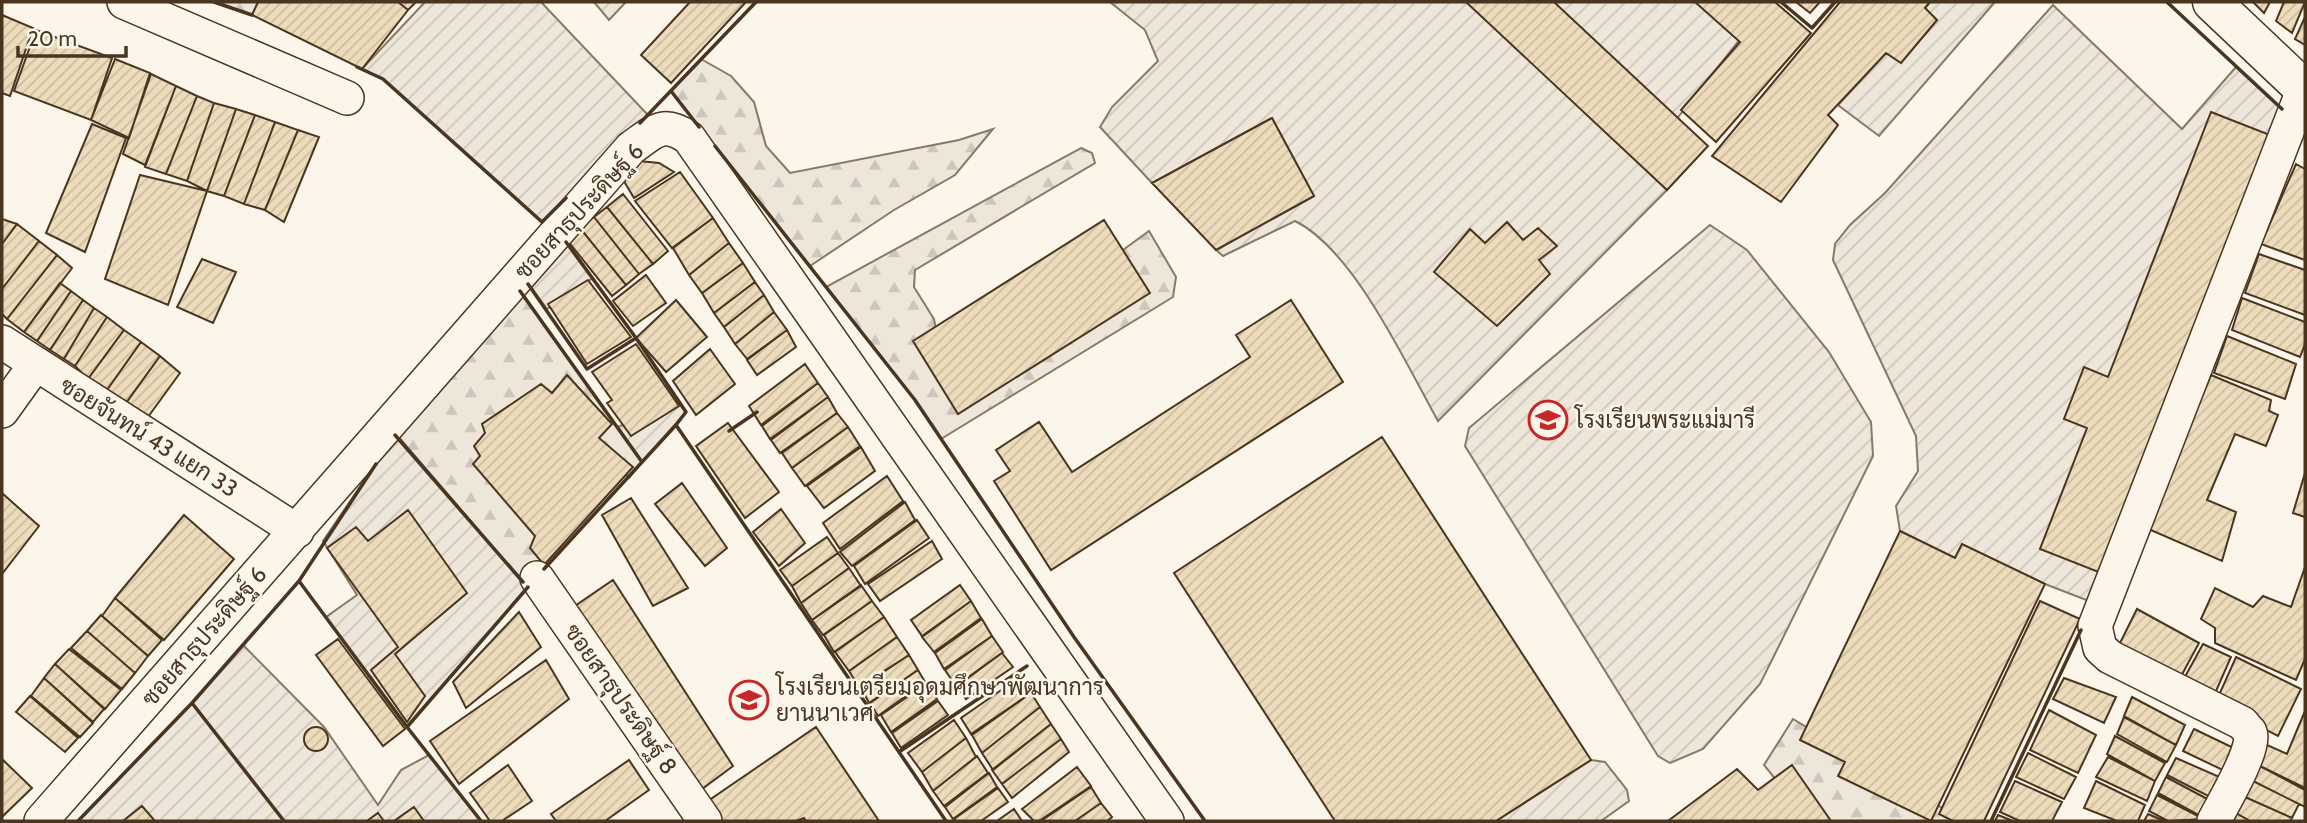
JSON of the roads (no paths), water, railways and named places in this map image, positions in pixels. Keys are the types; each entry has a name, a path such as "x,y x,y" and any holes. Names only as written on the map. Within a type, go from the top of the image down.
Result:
{"street":[{"path":"124,2 347,99"},
{"path":"2212,2 2304,89 2095,626 2100,648 2110,657 2242,723 2250,731 2251,742 2245,758 2214,821"},
{"name":"ซอยสาธุประดิษฐ์ 6","path":"41,821 631,148 658,129 674,128 689,138 1167,821"},
{"name":"ซอยจันทน์ 43 แยก 33","path":"2,342 297,531"},
{"path":"2,411 35,365"},
{"name":"ซอยสาธุประดิษฐ์ 8","path":"537,578 705,821"}],"place":[{"name":"โรงเรียนพระแม่มารี","path":"1548,420"},
{"name":"โรงเรียนเตรียมอุดมศึกษาพัฒนาการ ยานนาเวศ","path":"749,700"}]}
